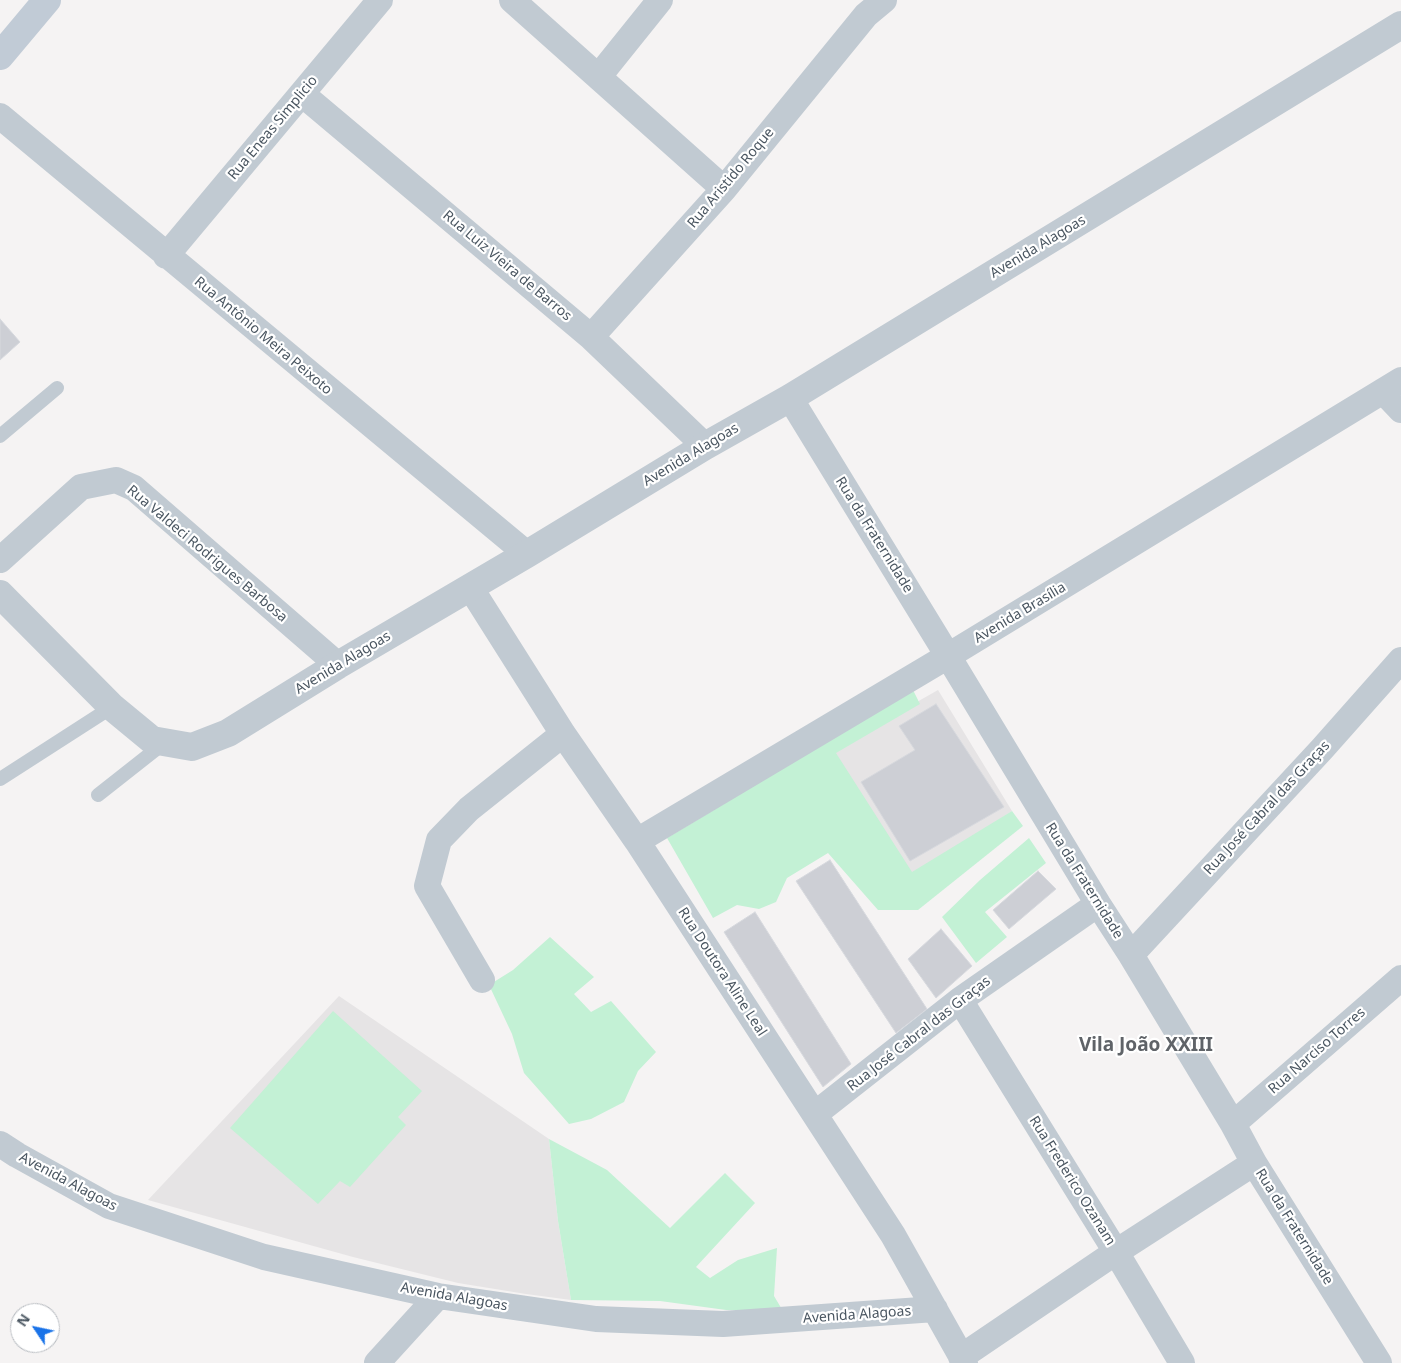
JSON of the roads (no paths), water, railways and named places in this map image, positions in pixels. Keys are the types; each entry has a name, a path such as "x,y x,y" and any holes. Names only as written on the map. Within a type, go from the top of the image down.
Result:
{"main road":[{"path":"0,56 47,0"}],"street":[{"name":"Rua Eneas Simplicio","path":"166,256 380,0"},
{"path":"512,0 724,188"},
{"path":"599,76 660,0"},
{"name":"Rua Aristido Roque","path":"591,337 724,188 875,7"},
{"name":"Avenida Alagoas","path":"0,594 112,707 152,740 192,747 228,734 338,665 527,554 705,446 790,398 1401,26"},
{"name":"Rua Luiz Vieira de Barros","path":"302,94 591,337 705,446"},
{"name":"Rua Antônio Meira Peixoto","path":"0,116 166,256 527,554"},
{"path":"1392,386 1401,410"},
{"name":"Avenida Brasília","path":"637,841 948,656 1392,386"},
{"name":"Rua da Fraternidade","path":"790,398 1098,904 1131,955 1233,1124 1254,1163 1379,1363"},
{"name":"Rua Valdeci Rodrigues Barbosa","path":"0,560 81,487 116,480 134,488 338,665"},
{"name":"Rua Doutora Aline Leal","path":"470,587 563,734 637,841 816,1114 893,1235 963,1360"},
{"name":"Rua José Cabral das Graças","path":"1131,955 1401,660"},
{"path":"482,980 427,886 440,840 469,809 563,734"},
{"name":"Rua José Cabral das Graças","path":"816,1114 960,1000 1098,904"},
{"name":"Rua Narciso Torres","path":"1233,1124 1401,978"},
{"name":"Rua Frederico Ozanam","path":"960,1000 1116,1252 1182,1363"},
{"name":"Avenida Alagoas","path":"0,1144 109,1206 264,1257 438,1296 596,1320 723,1324 935,1309"},
{"path":"963,1360 1116,1252 1254,1163"},
{"path":"377,1363 438,1296"}],"lane":[{"path":"0,436 57,388"},
{"path":"0,779 112,707"},
{"path":"98,795 165,742"}],"district":[{"name":"Vila João XXIII","path":"1146,1046"}]}
